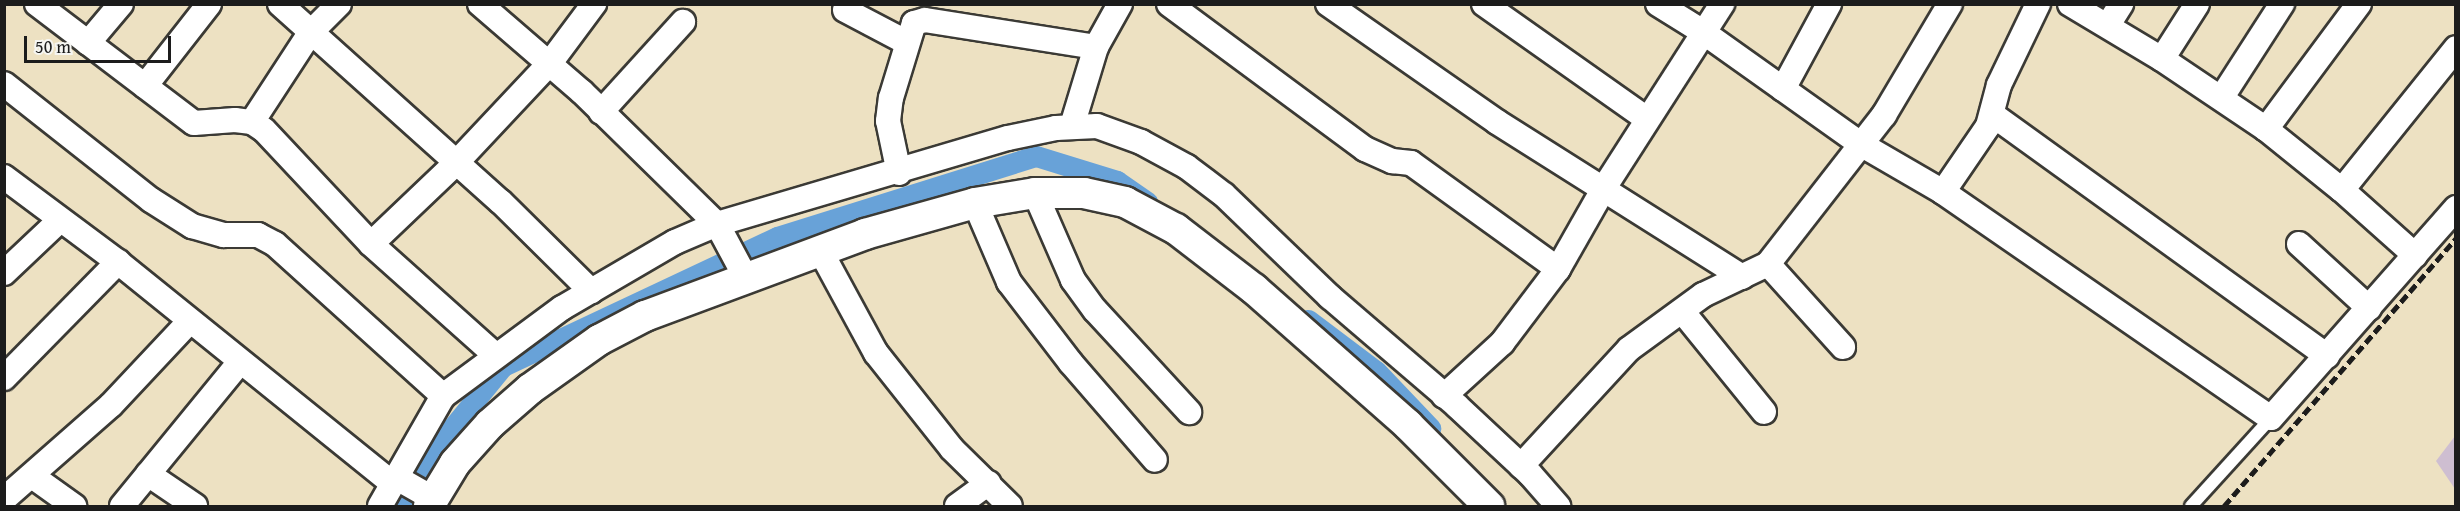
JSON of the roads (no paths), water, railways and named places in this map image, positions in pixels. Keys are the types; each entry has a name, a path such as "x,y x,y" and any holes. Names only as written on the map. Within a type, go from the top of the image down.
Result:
{"street":[{"path":"88,43 121,4"},
{"path":"145,86 209,4"},
{"path":"280,4 456,163 591,291"},
{"path":"252,122 310,33 339,4"},
{"path":"480,4 550,63 721,229 743,272"},
{"path":"370,244 456,163 550,63 594,4"},
{"path":"1072,126 1096,47 1120,4"},
{"path":"1169,4 1365,149 1392,161 1410,163 1558,269"},
{"path":"1328,4 1487,115 1742,277"},
{"path":"1484,4 1647,119"},
{"path":"1444,396 1502,343 1558,269 1604,188 1722,4"},
{"path":"1783,89 1829,4"},
{"path":"1521,465 1629,349 1682,310 1768,264 1862,145 1950,4"},
{"path":"1943,192 1993,115 1999,84 2037,4"},
{"path":"2070,4 2108,25 2222,97 2266,129 2342,190 2415,255"},
{"path":"2108,25 2121,4"},
{"path":"2162,59 2197,4"},
{"path":"2222,97 2282,4"},
{"path":"2266,129 2359,4"},
{"path":"1661,5 1703,32 1862,145 1943,192 2271,418 2456,208"},
{"path":"49,8 88,43 194,123 252,122 264,130 370,244 495,355"},
{"path":"845,10 906,42"},
{"path":"898,173 888,121 891,98 906,42 918,20 958,15 1096,47"},
{"path":"601,112 683,22"},
{"path":"2342,190 2456,48"},
{"path":"4,84 151,200 192,226 224,235 258,235 275,244 443,396"},
{"path":"1993,115 2327,356"},
{"path":"413,491 443,396 495,355 591,291 675,242 1008,138 1072,126 1097,126 1119,133 1187,166 1249,217 1330,297 1521,465 1557,507"},
{"path":"4,177 118,262 240,362 413,491"},
{"path":"1035,193 1059,253 1079,287 1189,412"},
{"path":"380,507 413,491 455,464 490,424 567,360 645,316 743,272 975,203 1035,193 1084,193 1125,201 1176,229 1254,289 1408,426 1489,507"},
{"path":"975,203 1009,282 1071,363 1155,460"},
{"path":"4,273 60,219"},
{"path":"2299,244 2369,308"},
{"path":"820,250 876,353 952,449 989,483 1010,507"},
{"path":"4,378 118,262"},
{"path":"1768,264 1843,347"},
{"path":"1682,310 1764,412"},
{"path":"4,499 111,405 189,322"},
{"path":"122,507 240,362"},
{"path":"148,474 195,507"},
{"path":"32,476 74,507"},
{"path":"957,507 989,483"}],"lane":[{"path":"2191,507 2271,418"}],"waterway":[{"path":"401,506 426,460 503,366 777,237 1036,156 1117,181 1147,202"},
{"path":"1308,320 1376,371 1430,428"}],"railway":[{"path":"2224,506 2456,238"}]}
